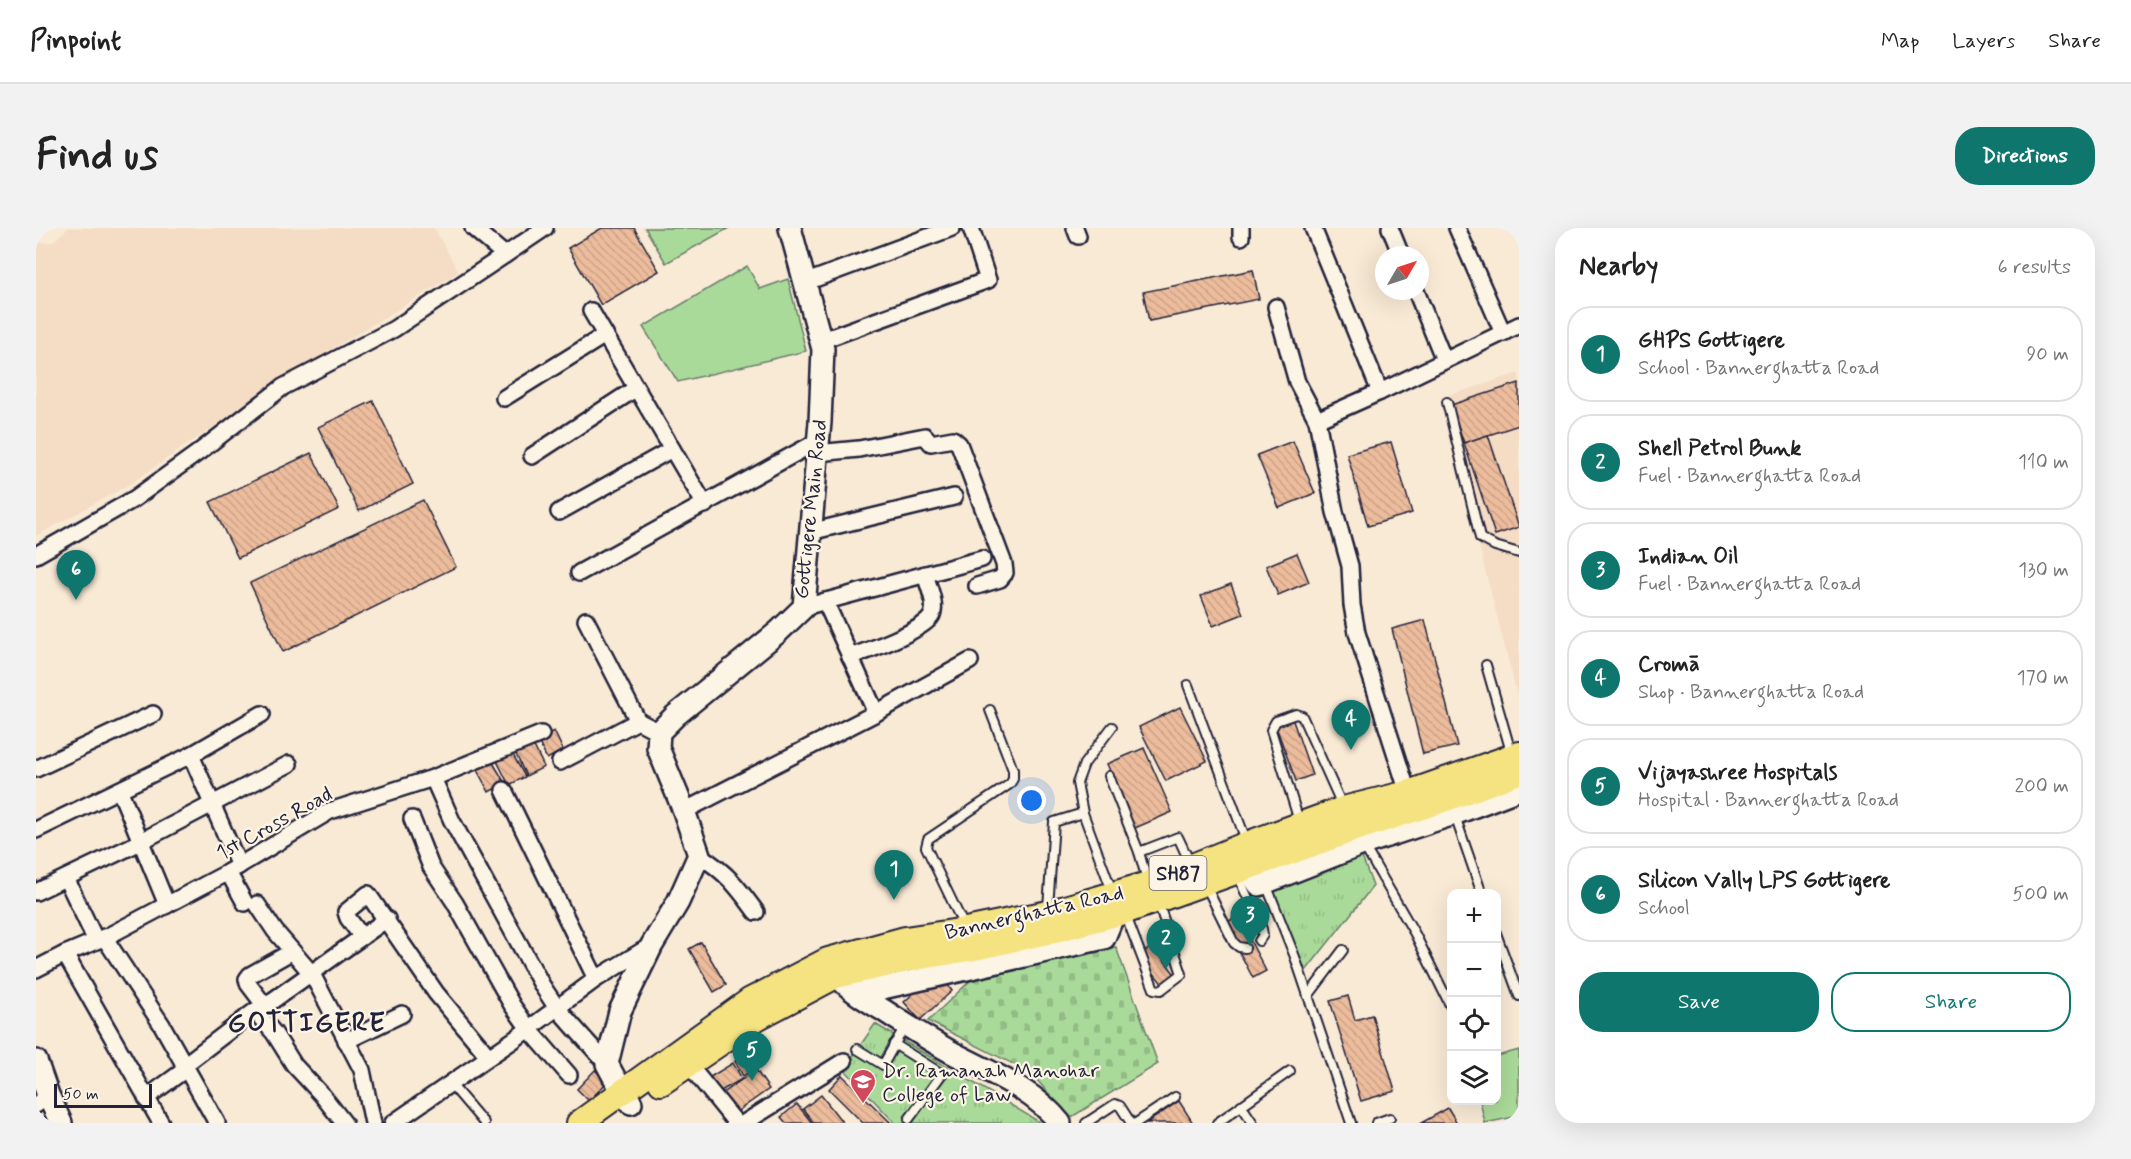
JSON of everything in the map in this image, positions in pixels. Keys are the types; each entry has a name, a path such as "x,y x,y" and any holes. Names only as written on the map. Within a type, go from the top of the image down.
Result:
{"main road":[{"name":"Bannerghatta Road","path":"579,1123 628,1097 684,1059 749,1001 840,969 905,939 966,930 1048,913 1117,907 1198,875 1249,866 1300,825 1353,827 1410,801 1517,761"},
{"path":"1410,801 1450,807 1517,761"},
{"path":"1249,866 1353,827"},
{"path":"840,969 975,948 1048,932 1117,907"},
{"name":"Bannerghatta Road","path":"602,1123 628,1097"}],"street":[{"path":"473,228 505,255"},
{"path":"36,555 134,499 283,387 394,329 544,228"},
{"name":"Gottigere Main Road","path":"659,732 676,715 778,632 804,607 818,447 822,349 790,228"},
{"path":"804,283 952,228"},
{"path":"820,341 988,280 971,228"},
{"path":"1313,228 1380,392"},
{"path":"1390,228 1397,246"},
{"path":"1457,228 1503,333"},
{"path":"1420,300 1444,360"},
{"path":"1276,307 1296,382 1317,420 1335,512 1350,566 1352,605 1357,633 1410,801"},
{"path":"591,310 635,389 705,505"},
{"path":"1317,420 1519,325"},
{"path":"504,398 605,335"},
{"path":"532,456 635,389"},
{"path":"579,573 818,447 859,449 925,436 931,443 953,439 959,444 1005,564 1005,573 1000,579 977,586"},
{"path":"559,512 672,450"},
{"path":"810,532 954,497"},
{"path":"804,607 982,559"},
{"path":"850,657 925,624 932,616 933,607 925,574"},
{"path":"825,601 876,713"},
{"path":"586,620 638,721 659,732 658,748 699,855 720,868 733,881 756,912"},
{"path":"684,811 876,713 970,661"},
{"path":"36,769 153,714"},
{"path":"36,830 191,755 262,714"},
{"path":"560,762 638,721"},
{"name":"1st Cross Road","path":"36,969 100,939 233,869 330,812 432,778 542,734"},
{"path":"191,755 212,804 233,869 251,904 312,974 362,1070 373,1123"},
{"path":"36,892 141,842 290,764"},
{"path":"432,778 463,842 543,987 557,1008 607,1064 628,1097"},
{"path":"1353,827 1450,807 1519,789"},
{"path":"504,790 596,979"},
{"path":"120,791 167,904"},
{"path":"412,819 431,867 460,912 512,1005 569,1075"},
{"path":"607,1064 620,1011 652,945 678,902 699,855"},
{"path":"66,878 100,939 162,1025 217,1123"},
{"path":"362,937 346,912 368,894 436,993 489,1056"},
{"path":"146,1098 260,1008 312,974 387,919"},
{"path":"393,1123 530,1029 596,979 652,945"},
{"path":"291,952 250,975 247,979 260,1008 294,1065 344,1123"},
{"path":"64,954 161,1123"},
{"path":"840,969 868,1001 938,1044 1027,1092 1060,1123"},
{"path":"346,1041 402,1014"},
{"path":"684,1059 736,1123"},
{"path":"36,1061 42,1100 61,1123"},
{"path":"744,1123 844,1061"}],"lane":[{"path":"1448,402 1480,538 1495,546 1519,553"},
{"path":"1486,665 1517,761"},
{"path":"1188,685 1249,866 1263,935 1259,941"},
{"path":"966,930 926,847 928,840 936,833 1010,784 1013,779 1013,770 990,710"},
{"path":"1300,825 1271,730 1276,721 1296,714 1302,716 1353,827 1415,934 1447,999"},
{"path":"1108,776 1139,852 1182,974 1159,991 1154,989 1117,907 1083,813 1077,783 1084,764 1112,727"},
{"path":"1450,807 1480,889"},
{"path":"1048,913 1054,822 1083,813"},
{"path":"1139,852 1178,837 1234,943 1245,948"},
{"path":"1249,866 1285,930 1351,1123"},
{"path":"1500,943 1519,996"},
{"path":"1308,996 1343,950"},
{"path":"857,1049 883,1065 906,1024"},
{"path":"894,1044 942,1074 909,1119"},
{"path":"1217,1123 1290,1071"},
{"path":"450,1083 484,1123"},
{"path":"1136,1123 1175,1097"},
{"path":"1086,1123 1115,1104 1120,1106 1131,1123"},
{"path":"1241,1106 1253,1123"},
{"path":"1376,1123 1390,1118"}],"shaded area":[{"path":"68,228 434,228 459,272 281,380 130,484 36,536 36,243 53,242"},
{"path":"1519,373 1519,702 1441,398"}],"green space":[{"path":"645,228 729,228 666,263"},
{"path":"747,266 760,289 788,279 806,351 678,382 643,327"},
{"path":"1362,857 1373,886 1305,972 1273,891"},
{"path":"1116,947 1158,1064 1070,1118 1031,1073 928,1021 972,979"},
{"path":"875,1024 1041,1123 895,1123 844,1069"},
{"path":"1519,1050 1519,1116 1485,1123 1481,1105 1501,1105 1501,1055"}],"building":[{"path":"602,228 634,228 659,271 601,305 568,248"},
{"path":"1253,270 1259,299 1149,321 1143,292"},
{"path":"1519,383 1519,425 1464,443 1451,405"},
{"path":"373,401 413,484 359,511 318,427"},
{"path":"1488,435 1519,527 1495,535 1464,443"},
{"path":"1293,441 1315,493 1279,508 1257,455"},
{"path":"1391,442 1412,513 1368,526 1347,454"},
{"path":"311,453 339,509 238,558 210,502"},
{"path":"423,500 456,567 283,652 250,583"},
{"path":"1297,553 1309,582 1278,595 1266,566"},
{"path":"1231,584 1243,614 1213,626 1201,596"},
{"path":"1425,620 1457,746 1423,754 1392,629"},
{"path":"1180,707 1207,761 1166,781 1139,727"},
{"path":"1292,718 1312,775 1296,781 1275,724"},
{"path":"554,731 563,750 547,759 537,739"},
{"path":"532,742 544,767 526,776 514,750"},
{"path":"1144,748 1172,812 1135,828 1107,764"},
{"path":"511,751 525,777 509,785 496,759"},
{"path":"492,761 505,783 489,792 477,770"},
{"path":"1238,917 1266,971 1253,978 1224,923"},
{"path":"701,942 726,985 714,992 689,949"},
{"path":"1153,945 1176,976 1164,986 1140,956"},
{"path":"948,985 952,991 920,1020 904,1002 916,991"},
{"path":"1348,996 1355,1020 1372,1015 1395,1091 1361,1101 1330,1001"},
{"path":"754,1050 763,1064 743,1076 735,1061"},
{"path":"733,1063 742,1079 719,1092 710,1077"},
{"path":"595,1070 607,1082 589,1101 577,1089"},
{"path":"756,1070 769,1089 735,1113 721,1094"},
{"path":"842,1075 891,1123 863,1123 829,1089"},
{"path":"821,1095 843,1123 814,1123 803,1109"},
{"path":"1179,1101 1193,1123 1147,1123"},
{"path":"797,1104 812,1123 786,1123 781,1117"},
{"path":"1448,1108 1457,1123 1421,1123"}],"place":[{"name":"Silicon Vally LPS Gottigere","path":"76,600"},
{"name":"Cromā","path":"1351,750"},
{"name":"GHPS Gottigere","path":"894,900"},
{"name":"Indian Oil","path":"1250,946"},
{"name":"Shell Petrol Bunk","path":"1166,969"},
{"name":"Vijayashree Hospitals","path":"752,1081"},
{"name":"Dr. Ramanah Manohar College of Law","path":"863,1105"}],"district":[{"name":"GOTTIGERE","path":"307,1022"}]}
